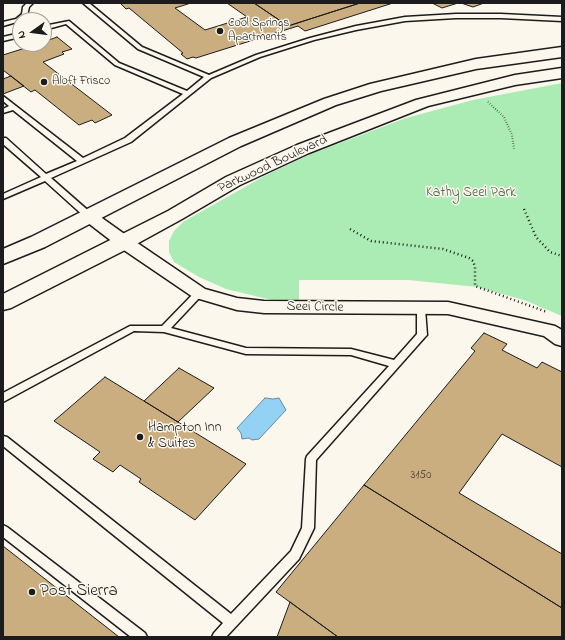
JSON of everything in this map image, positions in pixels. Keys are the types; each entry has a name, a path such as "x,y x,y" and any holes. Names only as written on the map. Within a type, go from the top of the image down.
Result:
{"main road":[{"path":"3,257 38,242 235,142 330,102 376,87 476,64 562,52"},
{"name":"Parkwood Boulevard","path":"3,303 175,215 233,181 303,148 422,103 515,80 562,73"}],"street":[{"name":"Seei Circle","path":"89,216 124,242 199,293 237,304 264,307 448,308 549,331 562,338"}],"lane":[{"path":"3,24 18,20 25,15 26,6 30,3"},
{"path":"86,3 140,48 210,77"},
{"path":"3,197 128,140 210,77 258,56 312,39 356,28 405,19 456,16 501,16 562,19"},
{"path":"52,26 67,22 117,64 188,94"},
{"path":"3,98 82,161"},
{"path":"3,111 14,107"},
{"path":"3,140 89,216"},
{"path":"164,330 199,293"},
{"path":"218,637 299,557 308,528 311,459 422,335 421,309"},
{"path":"3,398 133,328 164,330 246,351 351,352 396,364"},
{"path":"3,440 232,622"},
{"path":"3,530 141,637"}],"path":[{"path":"488,101 504,117 512,135 514,149"},
{"path":"524,209 536,237 550,252 562,256"},
{"path":"350,228 371,241 443,249 469,258 473,261 475,267 476,286 554,314"}],"green space":[{"name":"Kathy Seei Park","path":"562,83 562,316 524,300 477,287 408,280 299,280 299,301 272,300 226,289 199,277 174,262 169,252 169,241 174,231 183,222 266,175 311,154 406,118 473,100"}],"water":[{"path":"265,398 279,398 286,410 259,439 242,439 241,433 237,428"}],"building":[{"name":"Cool Springs Apartments","path":"120,3 191,3 175,8 205,30 247,17 227,3 254,3 288,26 360,3 393,3 305,31 298,26 196,58 193,57 187,59 181,54 183,53 129,8 126,9"},
{"path":"254,3 360,3 288,26"},
{"path":"432,3 458,3 442,8"},
{"path":"461,3 484,3 473,7"},
{"name":"Aloft Frisco","path":"57,37 72,49 62,52 64,54 43,62 112,115 95,123 92,120 79,125 35,90 31,92 3,70 3,55 13,52 52,52 52,39"},
{"path":"11,76 24,86 3,94 3,79"},
{"path":"484,333 507,344 502,350 537,368 542,362 562,372 562,467 502,434 459,493 562,554 562,608 364,485 475,351 471,348"},
{"path":"179,368 214,388 178,422 144,401"},
{"name":"Hampton Inn & Suites","path":"105,377 246,464 195,520 139,482 141,479 120,465 113,472 93,459 100,452 54,421"},
{"path":"364,485 562,608 562,637 338,637 276,592"},
{"name":"Post Sierra","path":"3,546 119,637 3,637"},
{"path":"290,602 338,637 277,637"}],"place":[{"name":"Cool Springs Apartments","path":"220,31"},
{"name":"Aloft Frisco","path":"44,82"},
{"name":"Hampton Inn & Suites","path":"140,437"},
{"name":"Post Sierra","path":"32,592"}]}
